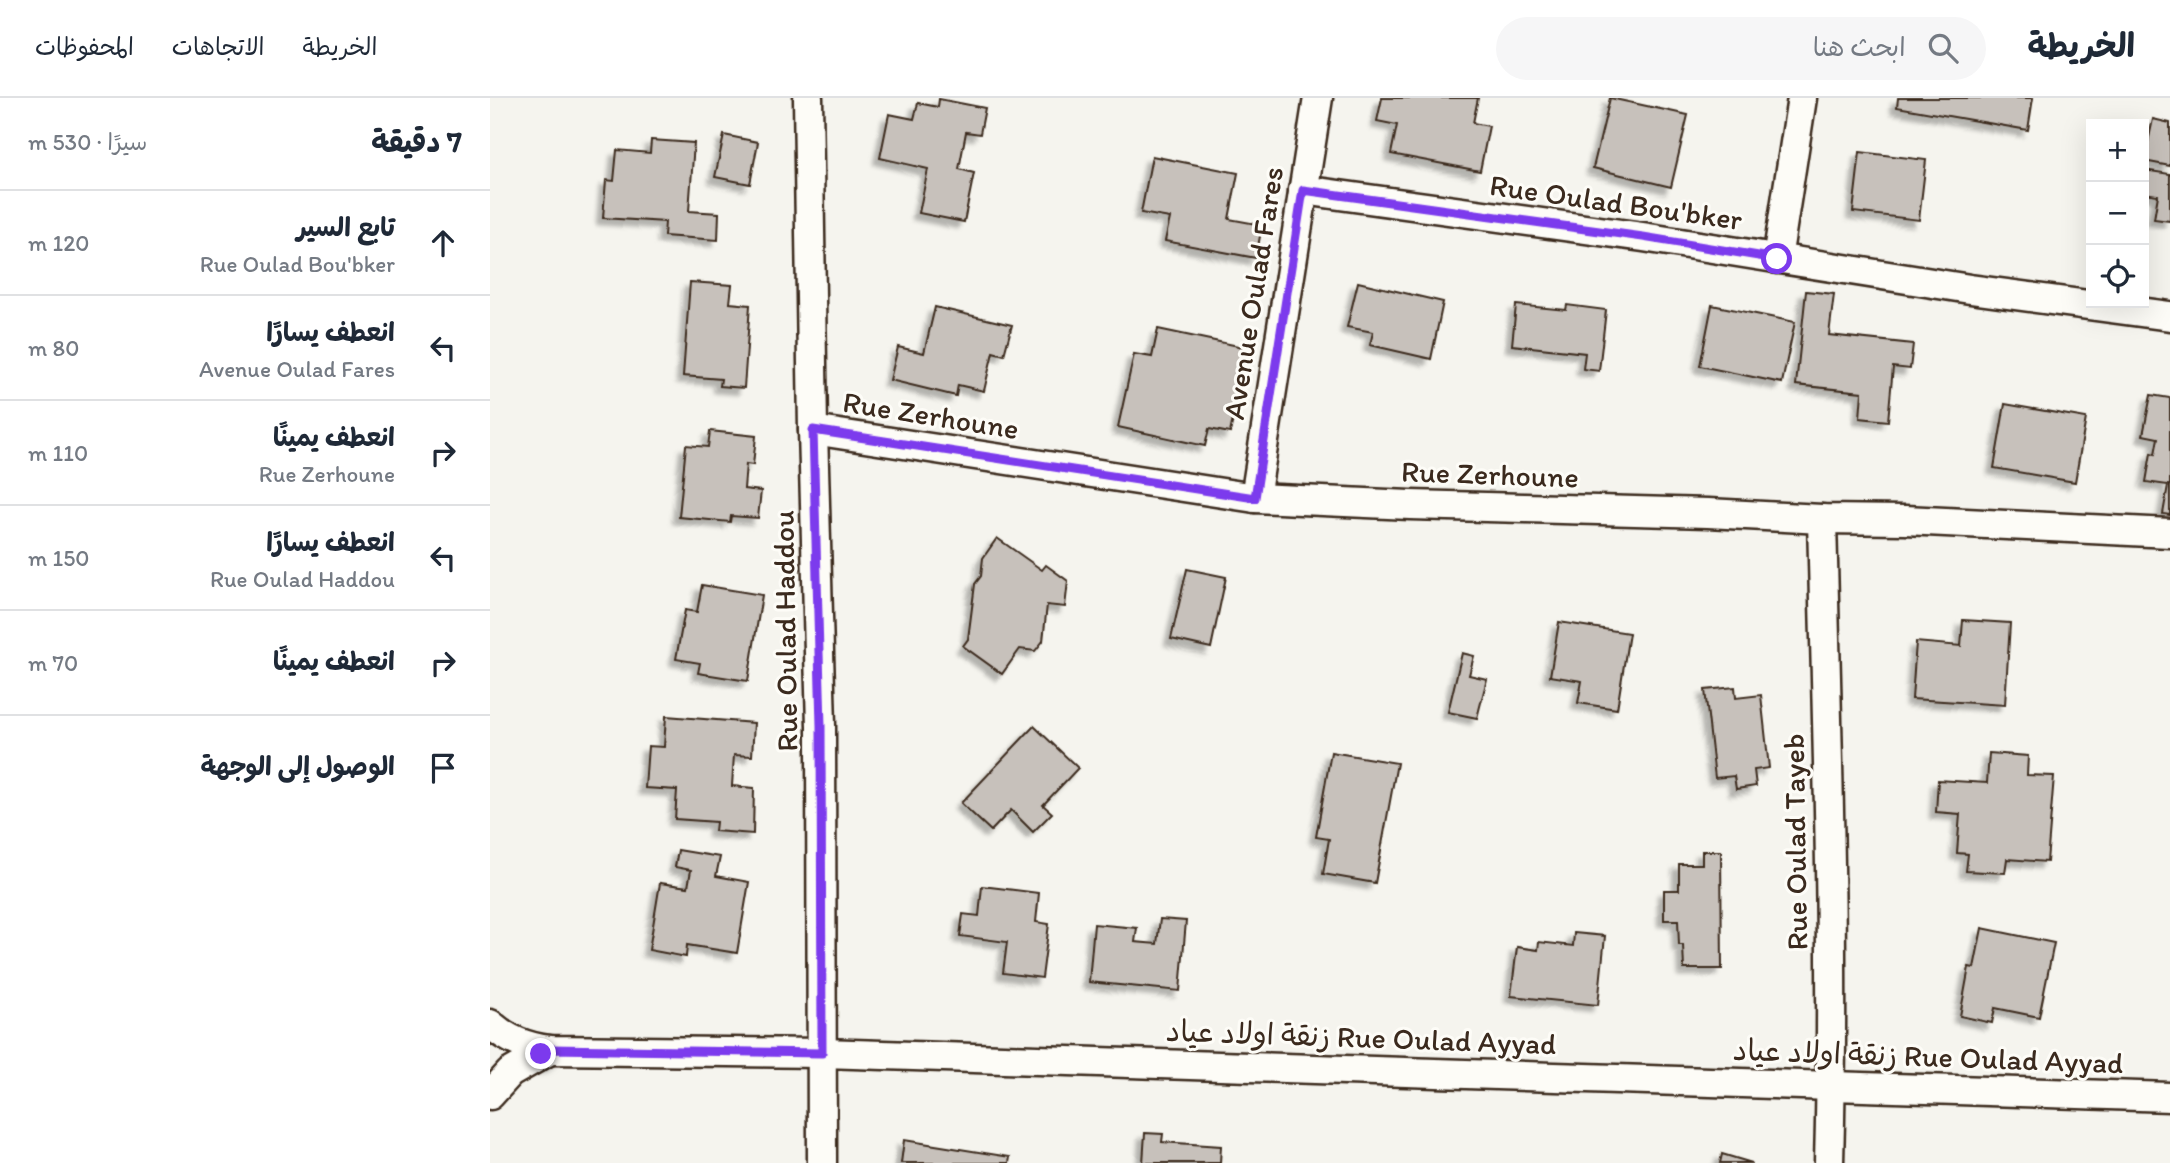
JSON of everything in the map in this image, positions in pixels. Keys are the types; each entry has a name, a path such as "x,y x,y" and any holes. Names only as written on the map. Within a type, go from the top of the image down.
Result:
{"street":[{"name":"Rue Oulad Haddou","path":"808,98 821,726 822,1163"},
{"name":"Avenue Oulad Fares","path":"1255,498 1318,98"},
{"path":"1777,259 1802,98"},
{"name":"Rue Oulad Bou'bker","path":"1303,190 1643,237 1970,289 2170,316"},
{"name":"Rue Zerhoune","path":"813,430 1255,498 1905,520 2170,533"},
{"name":"Rue Oulad Tayeb","path":"1822,519 1831,1086 1829,1163"},
{"name":"زنقة اولاد عياد Rue Oulad Ayyad","path":"490,1024 515,1042 529,1047 550,1049 822,1053 2170,1097"},
{"path":"490,1095 510,1073 550,1049"}],"building":[{"path":"1382,98 1478,98 1473,123 1489,126 1480,171 1391,154 1397,125 1377,121"},
{"path":"1610,98 1688,115 1671,187 1593,168"},
{"path":"1898,98 2033,98 2028,130 1897,107"},
{"path":"939,99 985,108 980,134 966,132 959,169 974,173 964,222 919,213 928,169 880,158 889,114 914,119 918,103 938,107"},
{"path":"2153,119 2170,123 2170,166 2149,162 2149,138"},
{"path":"724,135 758,142 750,184 715,177"},
{"path":"651,140 694,143 689,211 719,213 718,240 664,236 665,222 603,218 606,180 614,181 617,150 650,153"},
{"path":"1860,152 1926,160 1919,220 1853,212"},
{"path":"1152,156 1238,173 1229,219 1262,225 1256,258 1165,241 1170,218 1141,213"},
{"path":"2149,171 2170,174 2170,221 2154,219 2158,195 2149,194"},
{"path":"690,282 732,285 730,303 750,305 744,388 720,386 721,379 683,376"},
{"path":"1358,282 1443,302 1431,359 1370,345 1373,332 1347,327"},
{"path":"1806,291 1834,294 1829,335 1913,344 1910,369 1893,367 1888,421 1860,418 1862,392 1796,385"},
{"path":"1516,305 1566,310 1567,305 1606,310 1599,371 1583,369 1585,353 1512,345"},
{"path":"1712,305 1795,322 1782,383 1700,366"},
{"path":"935,307 1012,325 1004,355 993,352 984,391 958,385 956,396 890,380 898,347 924,353"},
{"path":"1158,329 1248,348 1230,433 1209,429 1205,446 1118,427 1134,354 1152,357"},
{"path":"2151,395 2170,398 2170,515 2163,514 2168,485 2146,482 2151,453 2155,454 2158,438 2143,435"},
{"path":"2005,404 2086,418 2075,482 1994,468"},
{"path":"710,431 756,436 753,465 746,464 744,489 761,491 758,518 731,516 730,522 679,517 686,445 708,447"},
{"path":"997,538 1042,570 1046,565 1068,581 1065,607 1047,605 1043,641 1035,651 1020,649 1002,674 963,646 968,639 975,584 981,576 983,558"},
{"path":"1187,569 1226,577 1211,648 1171,639"},
{"path":"702,585 762,595 748,681 698,673 700,663 676,659 685,610 697,612"},
{"path":"1963,620 2010,623 2005,705 1912,699 1916,642 1961,646"},
{"path":"1559,622 1629,633 1617,709 1578,703 1582,681 1550,676"},
{"path":"1462,653 1474,656 1469,675 1487,679 1477,718 1448,712"},
{"path":"1735,687 1736,698 1761,695 1769,768 1754,770 1756,786 1736,789 1734,776 1715,778 1705,690"},
{"path":"666,716 754,723 752,756 734,755 732,786 754,788 753,834 715,831 716,822 675,819 677,790 645,788 648,746 664,747"},
{"path":"1034,726 1078,768 1043,805 1052,813 1033,832 1011,810 991,831 961,803"},
{"path":"1331,752 1397,763 1375,883 1323,874 1329,839 1316,837"},
{"path":"1989,753 2028,756 2027,775 2054,776 2047,862 2007,859 2005,873 1966,871 1968,854 1957,853 1960,814 1936,812 1938,780 1987,783"},
{"path":"678,850 720,857 716,876 749,882 737,953 687,945 686,957 649,950 660,883 688,887 691,870 675,867"},
{"path":"1702,851 1721,851 1722,969 1684,969 1678,920 1664,920 1664,890 1679,890 1679,864 1702,864"},
{"path":"982,886 1039,893 1036,922 1049,924 1042,978 1003,973 1007,942 960,936 963,914 979,916"},
{"path":"1160,919 1186,921 1180,991 1089,982 1094,924 1137,928 1135,942 1157,944"},
{"path":"1982,928 2054,943 2039,1017 1995,1008 1992,1023 1960,1016 1969,967 1974,968"},
{"path":"1574,933 1605,936 1598,1005 1511,996 1517,947 1538,950 1539,942 1573,946"},
{"path":"1145,1133 1163,1134 1162,1142 1221,1146 1220,1163 1143,1163"},
{"path":"904,1140 1010,1157 1009,1163 901,1163"},
{"path":"1722,1154 1752,1163 1720,1163"}],"route":[{"path":"541,1054 550,1049 822,1053 821,726 813,430 1255,498 1303,190 1643,237 1777,259"}]}
